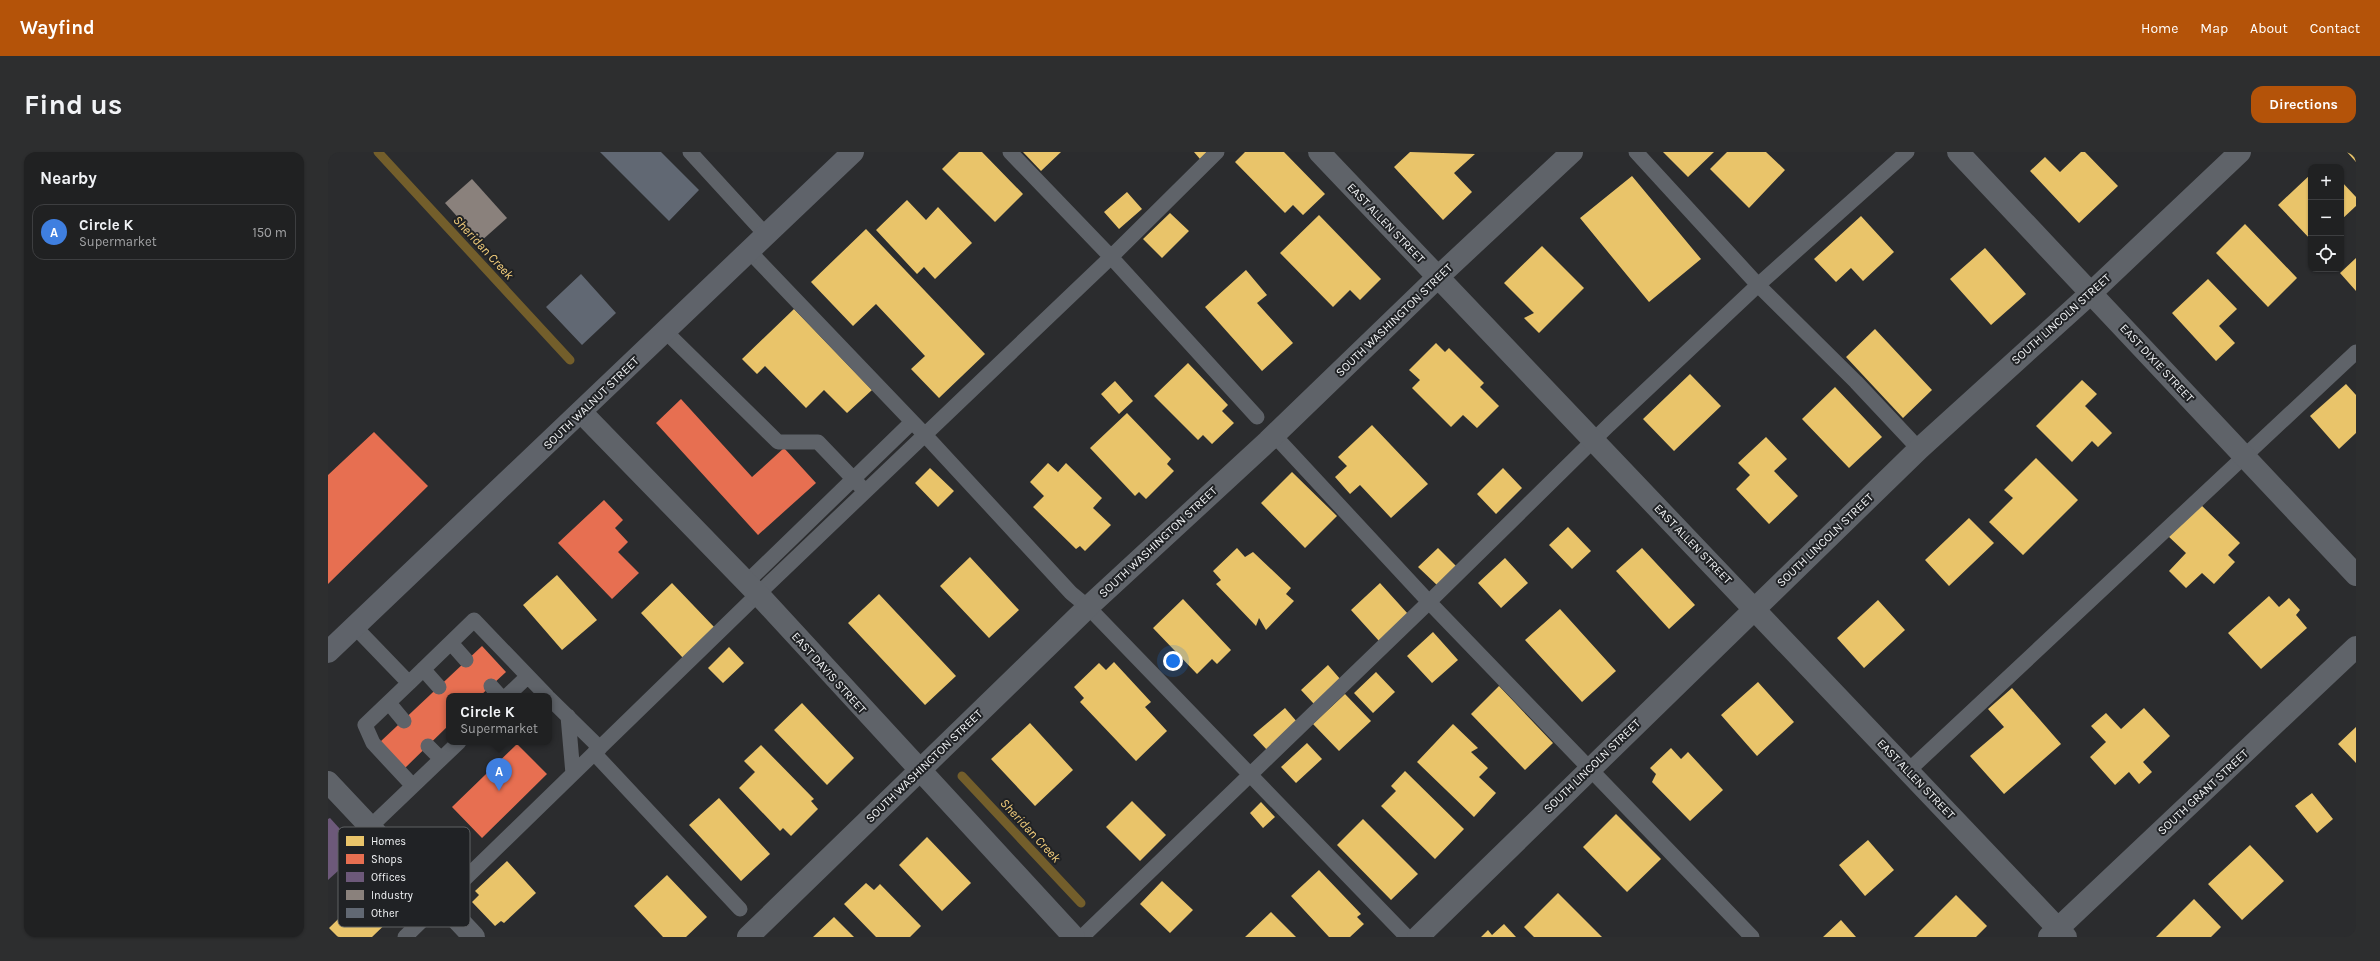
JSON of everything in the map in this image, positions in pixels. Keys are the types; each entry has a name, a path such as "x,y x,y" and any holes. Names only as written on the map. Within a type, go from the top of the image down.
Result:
{"main road":[{"name":"SOUTH WALNUT STREET","path":"328,652 666,332 853,152"}],"street":[{"name":"EAST ALLEN STREET","path":"1319,152 1908,771 2058,934"},
{"name":"SOUTH WASHINGTON STREET","path":"748,937 1088,607 1274,435 1438,277 1572,152"},
{"name":"EAST DIXIE STREET","path":"1958,152 2356,574"},
{"name":"SOUTH LINCOLN STREET","path":"1418,937 1588,769 1919,449 2091,293 2240,152"},
{"name":"EAST DAVIS STREET","path":"581,412 752,588 919,771 1074,937"},
{"name":"SOUTH GRANT STREET","path":"2058,934 2356,647"},
{"path":"328,782 370,827"},
{"path":"465,927 474,937"}],"lane":[{"path":"690,152 766,235"},
{"path":"1010,152 1111,257 1257,417"},
{"path":"752,588 865,491 925,435 1111,257 1217,152"},
{"path":"1636,152 1758,285 1856,382 1919,449"},
{"path":"1082,937 1429,602 1593,440 1758,285 1907,152"},
{"path":"749,251 925,435 1071,593 1088,607 1407,937"},
{"path":"666,332 778,442 818,442 865,491"},
{"path":"1908,771 2356,352"},
{"path":"470,874 597,751 854,479 912,422"},
{"path":"1274,435 1429,602 1588,769 1752,937"},
{"path":"413,786 373,743 365,724 389,703 474,620 544,693"},
{"path":"355,626 409,683"},
{"path":"451,643 466,660"},
{"path":"423,670 439,686"},
{"path":"510,693 527,677"},
{"path":"552,701 568,716 597,751 740,909"},
{"path":"389,703 404,721"},
{"path":"568,716 573,774"},
{"path":"370,827 456,745"},
{"path":"428,746 441,759"},
{"path":"405,937 415,927"}],"building: Homes":[{"path":"959,152 982,152 1023,194 995,222 942,169"},
{"path":"1023,152 1061,152 1041,171"},
{"path":"1194,152 1207,152 1200,159"},
{"path":"1245,152 1284,152 1325,194 1303,215 1293,205 1285,213 1235,162"},
{"path":"1410,152 1475,154 1454,173 1472,192 1443,220 1394,167"},
{"path":"1663,152 1714,152 1688,177"},
{"path":"1727,152 1766,152 1785,170 1749,208 1710,169"},
{"path":"2081,152 2085,152 2118,186 2079,223 2030,171 2045,157 2060,172"},
{"path":"2347,152 2356,152 2356,162"},
{"path":"1632,176 1701,259 1649,302 1580,218"},
{"path":"2308,177 2308,237 2278,205"},
{"path":"2344,184 2356,197 2356,206 2344,217"},
{"path":"1127,192 1142,209 1119,229 1104,212"},
{"path":"907,200 926,220 938,207 972,243 935,279 924,267 917,274 876,230"},
{"path":"1170,213 1189,231 1162,258 1143,239"},
{"path":"1319,215 1381,279 1360,300 1350,290 1333,307 1280,253"},
{"path":"1861,216 1894,252 1863,281 1851,268 1836,282 1814,259"},
{"path":"2245,224 2297,278 2268,307 2216,253"},
{"path":"866,229 985,354 939,398 911,369 925,356 876,304 853,326 811,282"},
{"path":"1542,246 1584,288 1539,333 1524,318 1534,313 1504,283"},
{"path":"1985,248 2026,294 1991,325 1950,279"},
{"path":"2356,258 2356,291 2340,273 2344,272 2344,269"},
{"path":"1246,270 1267,295 1257,303 1293,343 1262,371 1205,307"},
{"path":"2208,279 2237,309 2219,326 2235,343 2216,361 2172,313"},
{"path":"794,309 872,390 847,413 824,390 806,408 765,366 757,374 742,359"},
{"path":"1875,329 1932,390 1903,418 1846,357"},
{"path":"1436,343 1445,352 1449,348 1484,383 1480,387 1499,406 1477,428 1463,415 1451,427 1412,388 1420,380 1409,370"},
{"path":"1188,363 1228,405 1222,411 1234,423 1212,444 1203,435 1198,440 1154,396"},
{"path":"1690,374 1721,406 1674,451 1643,419"},
{"path":"2082,380 2097,394 2085,406 2112,433 2098,447 2092,441 2072,462 2036,426"},
{"path":"1115,381 1133,401 1119,414 1101,394"},
{"path":"2346,384 2356,395 2356,433 2339,449 2310,416"},
{"path":"1835,387 1882,437 1849,468 1802,419"},
{"path":"1127,413 1171,459 1167,464 1174,471 1146,499 1139,492 1135,496 1090,448"},
{"path":"1372,425 1428,484 1391,518 1360,485 1350,494 1335,477 1347,466 1338,457"},
{"path":"1766,437 1787,459 1774,471 1798,496 1769,524 1736,489 1750,475 1738,463"},
{"path":"2036,458 2078,500 2023,555 1989,522 2013,498 2004,490"},
{"path":"1048,463 1058,472 1066,463 1102,498 1093,508 1111,525 1085,551 1080,546 1076,549 1033,507 1044,496 1030,482"},
{"path":"930,468 954,491 938,507 915,483"},
{"path":"1503,468 1522,488 1496,514 1477,494"},
{"path":"1292,472 1337,516 1305,548 1261,503"},
{"path":"2199,503 2240,543 2228,555 2235,562 2214,584 2202,573 2186,588 2169,571 2186,553 2167,535"},
{"path":"1969,518 1994,543 1949,586 1925,560"},
{"path":"1568,527 1591,551 1572,569 1549,545"},
{"path":"1237,548 1245,557 1253,552 1291,588 1286,594 1294,601 1266,630 1259,618 1256,626 1216,584 1221,580 1213,571"},
{"path":"1438,548 1457,567 1438,586 1418,567"},
{"path":"1642,548 1695,605 1669,629 1616,571"},
{"path":"970,557 1019,610 989,638 940,586"},
{"path":"1505,558 1528,583 1501,608 1478,583"},
{"path":"557,575 597,620 562,650 523,605"},
{"path":"672,583 715,628 683,658 641,613"},
{"path":"1380,583 1408,614 1379,641 1351,610"},
{"path":"879,594 956,676 925,705 848,623"},
{"path":"2269,596 2279,607 2289,598 2300,610 2296,615 2307,628 2261,669 2228,633"},
{"path":"1183,599 1231,650 1217,664 1212,659 1197,674 1153,628"},
{"path":"1878,600 1905,630 1864,668 1837,638"},
{"path":"1560,609 1616,671 1582,702 1525,640"},
{"path":"1433,632 1458,660 1432,683 1407,656"},
{"path":"729,647 744,663 723,683 708,668"},
{"path":"1114,662 1151,702 1145,707 1167,731 1136,761 1080,702 1084,698 1074,687 1099,663 1106,670"},
{"path":"1328,665 1341,680 1314,704 1301,690"},
{"path":"1376,672 1395,692 1373,713 1354,693"},
{"path":"1758,682 1794,722 1757,756 1721,715"},
{"path":"1499,686 1553,743 1525,770 1471,714"},
{"path":"2012,688 2061,744 2004,794 1970,756 2004,727 1988,709"},
{"path":"1345,694 1371,721 1339,751 1313,724"},
{"path":"802,703 854,758 827,785 774,730"},
{"path":"1285,708 1298,723 1267,750 1253,735"},
{"path":"2144,708 2170,736 2143,762 2152,772 2139,784 2129,772 2115,785 2090,757 2106,742 2091,726 2106,713 2121,729"},
{"path":"1030,723 1073,770 1035,806 991,759"},
{"path":"1453,724 1478,748 1471,752 1488,768 1479,777 1496,793 1474,817 1417,762"},
{"path":"2356,727 2356,763 2338,744"},
{"path":"1307,743 1322,759 1296,783 1281,767"},
{"path":"761,745 814,799 811,801 818,809 791,836 783,828 780,831 739,788 755,772 744,761"},
{"path":"1671,748 1681,759 1688,752 1723,790 1690,821 1652,782 1656,774 1650,768"},
{"path":"1405,771 1464,829 1435,859 1381,806 1396,791 1391,786"},
{"path":"2312,793 2333,819 2317,833 2295,806"},
{"path":"719,798 770,854 741,881 689,825"},
{"path":"1132,801 1166,835 1140,861 1106,827"},
{"path":"1261,802 1275,817 1263,828 1250,813"},
{"path":"1616,814 1661,859 1627,892 1583,847"},
{"path":"1363,819 1418,874 1391,900 1337,845"},
{"path":"927,837 971,883 942,911 899,865"},
{"path":"1868,840 1894,870 1865,896 1839,865"},
{"path":"2250,845 2284,881 2242,920 2208,884"},
{"path":"507,861 536,893 504,923 501,921 495,926 472,902 479,895 475,891"},
{"path":"1319,870 1361,914 1357,917 1364,924 1350,937 1329,937 1291,896"},
{"path":"667,875 707,917 686,937 663,937 634,906"},
{"path":"1162,881 1193,910 1170,933 1140,904"},
{"path":"866,883 874,890 880,884 921,926 910,937 876,937 844,904"},
{"path":"1558,893 1602,937 1534,937 1524,927"},
{"path":"1956,895 1987,926 1976,937 1914,937"},
{"path":"2194,899 2221,927 2211,937 2156,937"},
{"path":"1271,912 1296,937 1245,937"},
{"path":"834,917 854,937 813,937"},
{"path":"338,919 338,927 382,927 372,937 338,937 329,928"},
{"path":"1841,920 1856,937 1823,937"},
{"path":"1504,924 1516,937 1481,937 1488,930 1492,935"}],"building: Shops":[{"path":"681,399 752,477 784,448 816,483 758,535 656,423"},
{"path":"374,432 428,486 328,584 328,475"},
{"path":"604,500 623,520 615,528 628,542 618,552 639,573 612,599 558,543"},
{"path":"482,646 506,672 483,693 446,693 446,728 405,768 380,742"},
{"path":"516,745 518,745 547,774 482,838 452,807"}],"building: Offices":[{"path":"330,818 338,827 338,871 328,880 328,819"}],"building: Industry":[{"path":"472,179 507,218 480,242 445,203"}],"building: Other":[{"path":"600,152 661,152 699,190 669,221"},
{"path":"581,274 616,313 582,345 546,307"}],"waterway":[{"name":"Sheridan Creek","path":"378,152 570,360"},
{"name":"Sheridan Creek","path":"962,776 1081,903"}],"place":[{"name":"Circle K","path":"499,791"}]}
